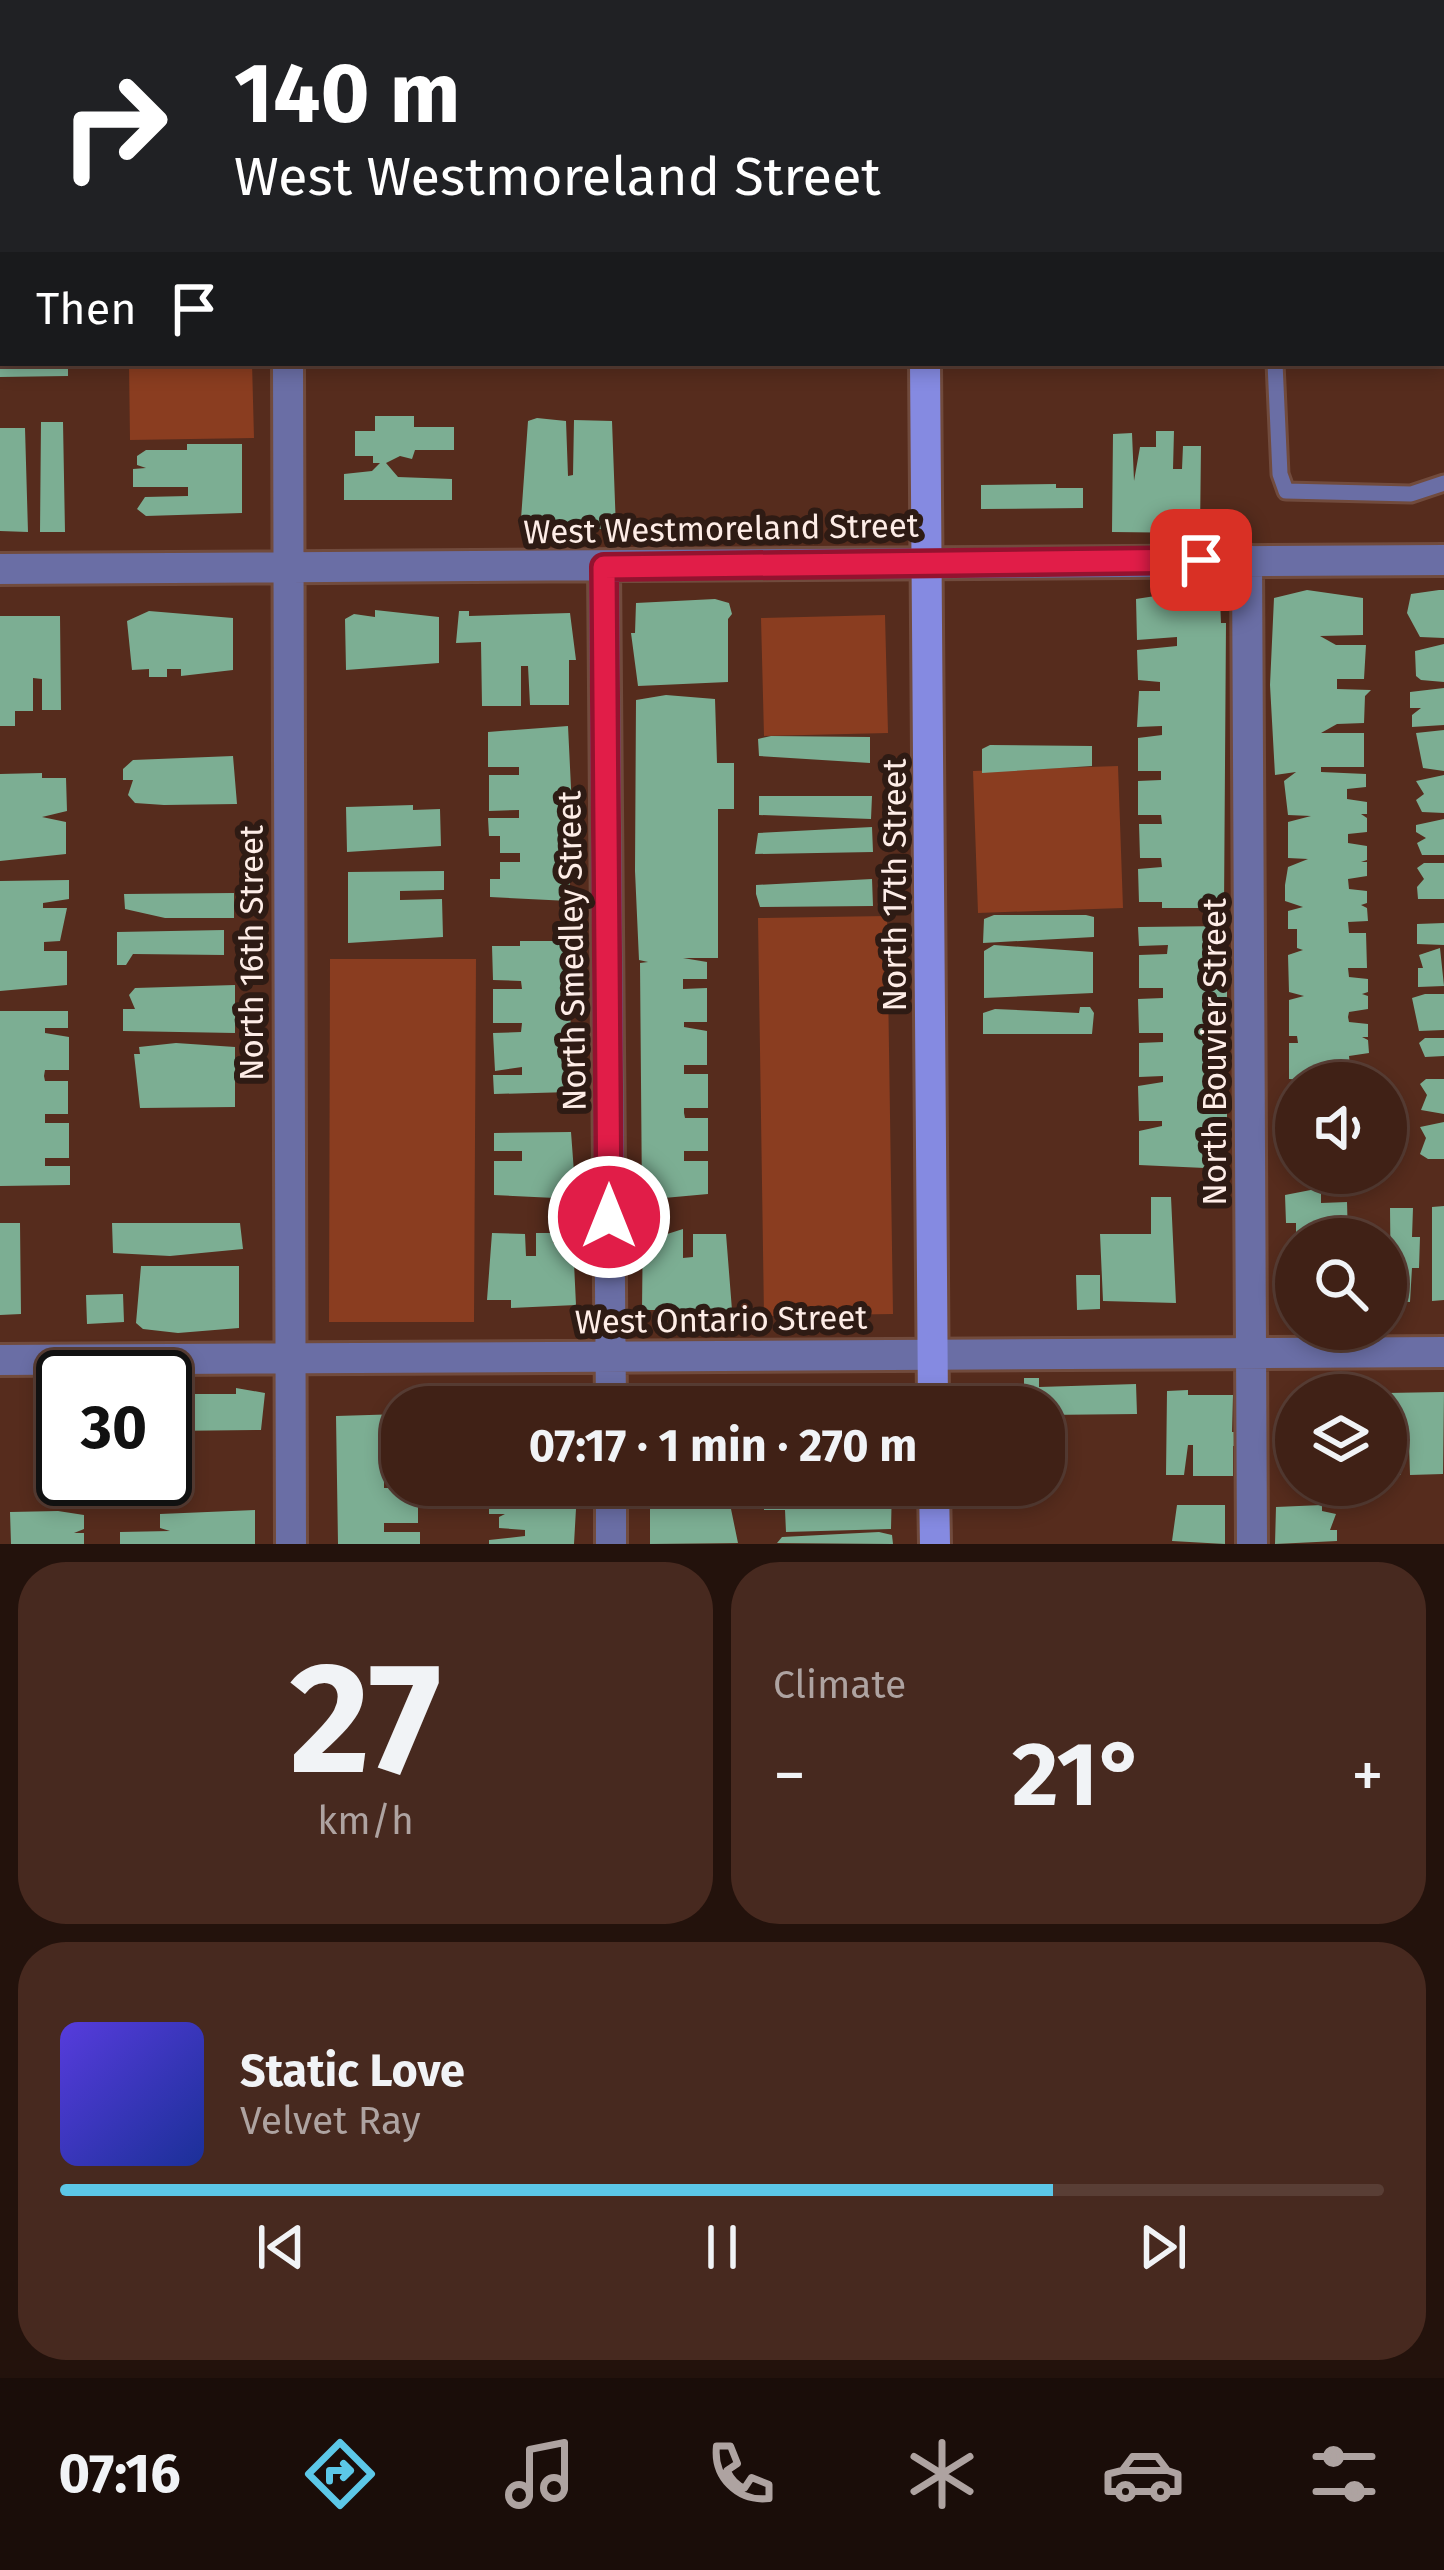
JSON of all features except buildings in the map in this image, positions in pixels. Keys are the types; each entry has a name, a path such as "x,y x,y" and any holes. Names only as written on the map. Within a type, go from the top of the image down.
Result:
{"street":[{"name":"North 16th Street","path":"289,366 291,1544"},
{"name":"North 17th Street","path":"925,366 934,1386"},
{"name":"North Bouvier Street","path":"1247,560 1252,1544"},
{"name":"West Westmoreland Street","path":"0,569 1444,560"},
{"name":"North Smedley Street","path":"604,567 611,1386"},
{"name":"West Ontario Street","path":"0,1360 1444,1352"},
{"path":"611,1506 611,1544"},
{"path":"934,1506 935,1544"}],"lane":[{"path":"1275,366 1280,474 1286,491 1411,494 1444,483"}],"shaded area":[{"path":"129,366 252,366 254,438 130,440"},
{"path":"885,615 888,733 764,736 761,618"},
{"path":"1118,766 1123,908 978,913 973,771"},
{"path":"887,916 893,1314 764,1316 758,918"},
{"path":"330,959 476,959 474,1322 329,1322"}],"route":[{"path":"609,1217 604,567 1201,560"}]}
